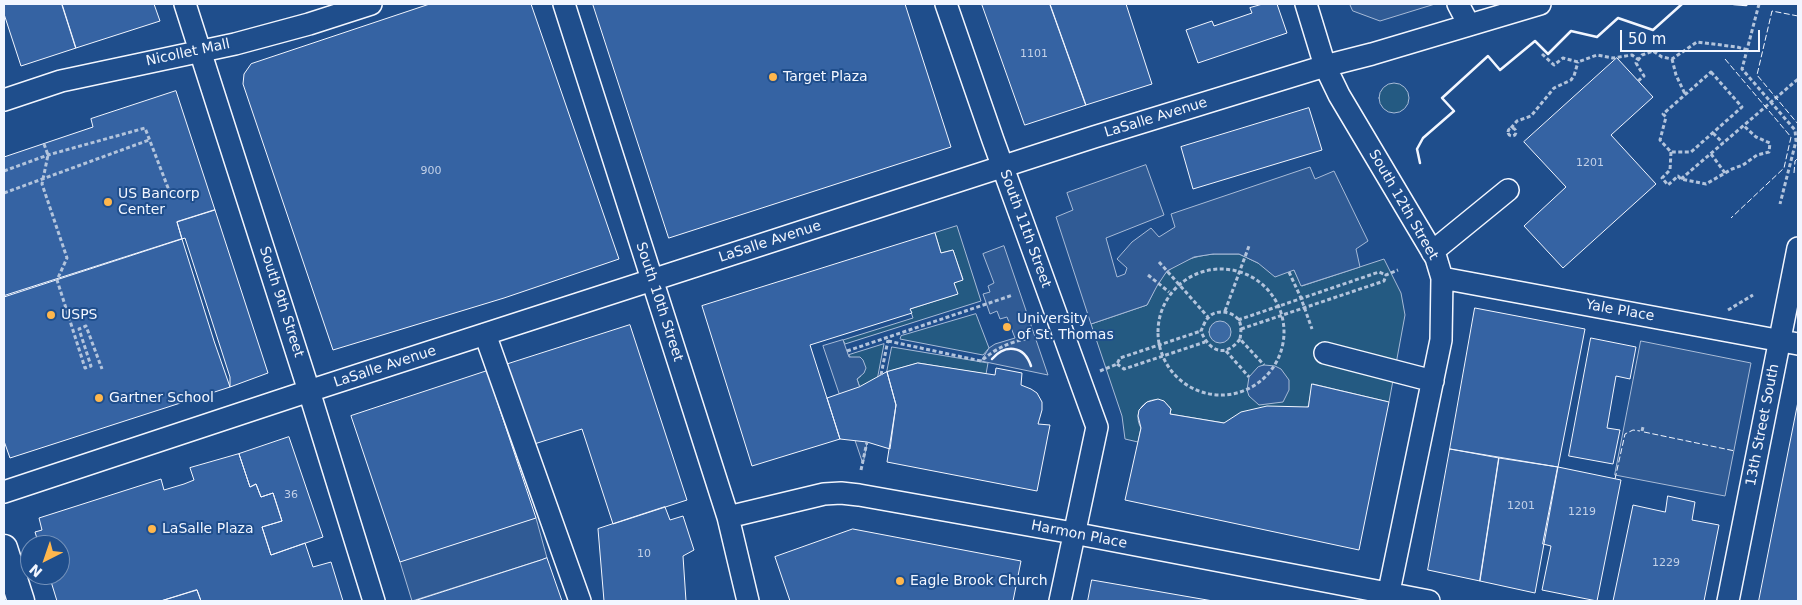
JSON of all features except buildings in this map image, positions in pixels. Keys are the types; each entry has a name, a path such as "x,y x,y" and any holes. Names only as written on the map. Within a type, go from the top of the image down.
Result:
{"main road":[{"path":"4,548 20,601"}],"street":[{"name":"South 9th Street","path":"185,4 374,601"},
{"name":"Nicollet Mall","path":"4,100 70,79 201,51 309,24 371,4"},
{"name":"South 10th Street","path":"564,4 728,518 748,601"},
{"name":"South 11th Street","path":"946,4 1097,427 1060,601"},
{"name":"South 12th Street","path":"1306,4 1325,66 1350,116 1436,258 1442,278 1441,340 1388,597"},
{"path":"1458,4 1469,25"},
{"name":"LaSalle Avenue","path":"4,492 309,391 1003,167 1325,66 1540,4"},
{"path":"1432,252 1508,190"},
{"name":"13th Street South","path":"1728,601 1789,342 1798,248"},
{"name":"Yale Place","path":"1442,278 1789,342"},
{"path":"486,334 580,601"},
{"path":"1325,353 1433,381"},
{"name":"Harmon Place","path":"728,518 824,494 841,493 882,498 1073,533 1388,597 1430,601"}],"path":[{"path":"1759,4 1742,69 1795,130 1796,140 1780,204"},
{"path":"1638,81 1644,76 1636,63 1642,55 1653,51 1662,57 1672,59 1697,42 1748,50"},
{"path":"1542,54 1554,65 1563,58 1578,62 1597,55 1613,58 1632,55 1638,60"},
{"path":"1672,59 1676,75 1685,94"},
{"path":"1511,128 1517,121 1531,116 1554,88 1571,80 1577,71 1578,62"},
{"path":"1671,152 1691,152 1742,107 1710,72 1663,114 1666,117 1660,140 1671,152 1670,170 1662,178 1668,185 1678,176 1681,180 1706,184 1743,165 1757,155 1769,152 1770,142 1756,137 1744,126"},
{"path":"1681,180 1798,79"},
{"path":"4,171 48,155 145,128 170,193"},
{"path":"1713,132 1723,143"},
{"path":"4,192 149,140"},
{"path":"44,144 48,155 42,184 67,258 57,280 85,368 91,366 79,328 86,326 102,369"},
{"path":"1711,154 1725,173"},
{"path":"1225,311 1249,246"},
{"path":"1160,262 1208,317"},
{"path":"1212,268 1240,270 1266,286 1280,305 1285,337 1280,357 1265,378 1242,392 1212,395 1185,385 1168,368 1158,345 1156,330 1159,313 1169,292 1178,283 1212,268"},
{"path":"1238,320 1379,272 1386,275 1398,270"},
{"path":"1290,272 1312,329"},
{"path":"1148,275 1169,292"},
{"path":"1241,329 1384,281 1386,275"},
{"path":"847,351 888,339 1013,295"},
{"path":"1721,313 1753,296"},
{"path":"1100,371 1117,364 1120,358 1201,331 1208,317 1215,312 1225,311 1238,320 1241,329 1240,339 1234,347 1226,350 1214,349 1206,342 1201,331"},
{"path":"888,339 981,361 1004,344 1029,338"},
{"path":"881,375 888,339"},
{"path":"1240,339 1264,365"},
{"path":"1117,364 1124,369 1206,342"},
{"path":"1226,350 1249,377"},
{"path":"861,470 867,442"}],"shaded area":[{"path":"1350,4 1435,4 1380,21 1353,11"},
{"path":"1394,83 1400,84 1408,92 1408,104 1400,112 1394,113 1388,112 1380,104 1379,98 1380,92 1388,84"},
{"path":"1146,165 1164,215 1106,238 1117,277 1125,274 1127,268 1117,259 1132,242 1151,228 1159,237 1175,227 1171,214 1310,167 1315,179 1334,171 1368,241 1356,249 1360,267 1301,286 1294,270 1275,277 1258,263 1239,254 1213,254 1194,257 1167,271 1147,305 1091,324 1056,217 1073,210 1067,193"},
{"path":"957,226 981,301 845,344 843,340 913,318 910,309 957,294 954,283 963,279 953,250 941,253 935,233"},
{"path":"1004,246 1048,375 981,361 989,348 995,344 1015,338 1007,317 1000,319 997,311 990,314 983,294 990,292 988,286 994,283 983,254"},
{"path":"1213,254 1239,254 1258,263 1294,270 1302,286 1384,259 1401,293 1405,315 1389,402 1313,384 1308,407 1224,423 1170,414 1171,409 1165,403 1152,400 1141,407 1139,413 1138,420 1141,428 1138,442 1125,439 1122,416 1091,324 1147,305 1161,278 1173,267 1189,259"},
{"path":"976,314 989,348 983,355 900,339 901,336"},
{"path":"1220,321 1230,328 1231,332 1224,342 1220,343 1210,336 1209,332 1216,322"},
{"path":"843,340 849,357 860,357 866,368 864,373 857,379 871,422 863,464 823,346"},
{"path":"1641,341 1751,363 1725,496 1615,475"},
{"path":"884,344 870,417 857,379 861,376 849,355"},
{"path":"892,347 988,363 986,374 918,363 887,372"},
{"path":"1264,365 1275,366 1281,369 1289,380 1289,390 1283,402 1259,405 1249,396 1247,390 1249,377 1258,367"},
{"path":"536,518 547,558 412,601 400,562"}],"fence":[{"path":"1798,16 1772,11 1757,75 1798,124"},
{"path":"1725,59 1791,137 1784,168 1731,218"},
{"path":"1794,173 1795,161 1798,158"},
{"path":"1615,479 1625,434 1633,430 1640,431"},
{"path":"1644,432 1735,451"}],"wall":[{"path":"1420,163 1417,149 1423,138 1454,111 1442,98 1488,56 1500,70 1535,41 1548,54 1571,31 1597,37 1618,18 1653,30 1682,4"},
{"path":"1734,4 1747,4"},
{"path":"992,359 1003,351 1014,349 1024,354 1031,366"}],"place":[{"name":"Target Plaza","path":"773,77"},
{"name":"US Bancorp Center","path":"108,202"},
{"name":"USPS","path":"51,315"},
{"name":"University of St. Thomas","path":"1007,327"},
{"name":"Gartner School","path":"99,398"},
{"name":"LaSalle Plaza","path":"152,529"},
{"name":"Eagle Brook Church","path":"900,581"}]}
